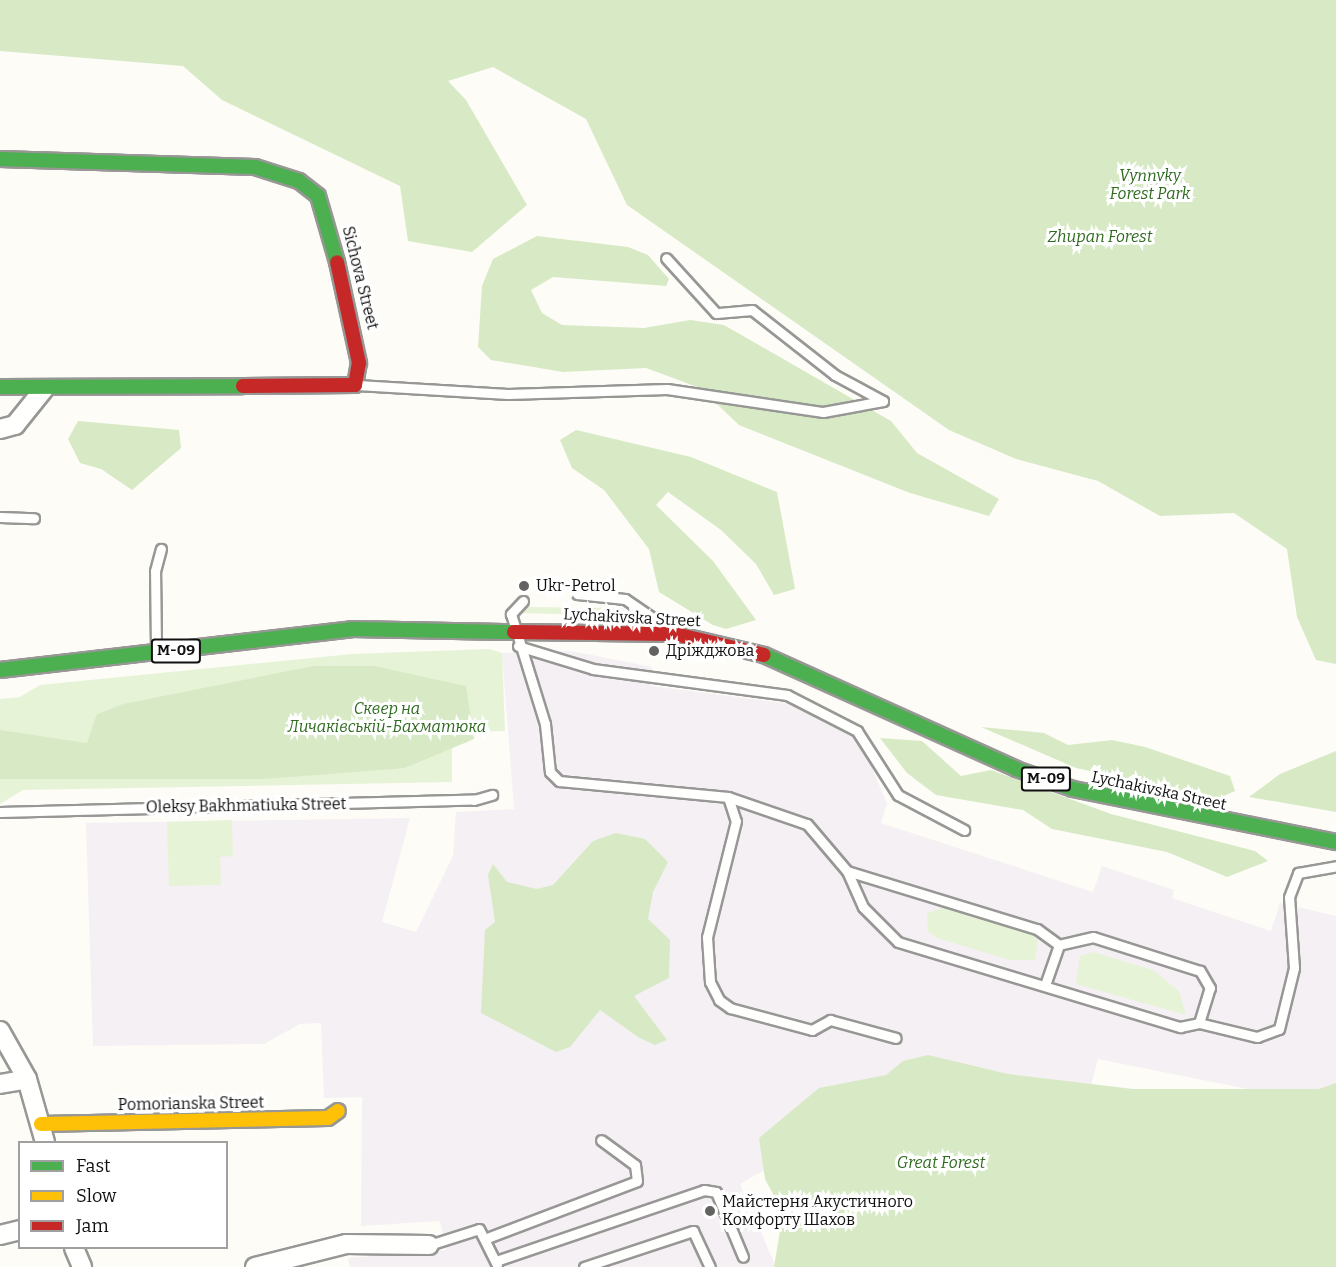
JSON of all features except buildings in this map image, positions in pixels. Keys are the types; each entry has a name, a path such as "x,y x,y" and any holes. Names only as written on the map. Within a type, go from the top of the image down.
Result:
{"main road":[{"name":"Sichova Street","path":"0,159 255,167 299,181 318,196 335,246 358,341 355,385"},
{"path":"0,387 44,389 355,385"},
{"name":"Lychakivska Street","path":"0,670 352,629 517,629 675,634 765,655 1016,769 1073,789 1336,842"},
{"name":"Pomorianska Street","path":"41,1124 328,1118 338,1111"}],"street":[{"path":"0,429 15,424 44,389"},
{"path":"0,1031 27,1079 45,1141"},
{"path":"0,1084 27,1079"},
{"path":"0,1235 18,1230"},
{"path":"255,1267 346,1244 429,1245"},
{"path":"74,1249 82,1267"}],"lane":[{"path":"355,385 508,394 668,389 822,412 883,401 835,375 752,310 716,313 666,258"},
{"path":"0,517 34,518"},
{"path":"156,653 154,571 161,549"},
{"path":"577,594 610,594 632,602 675,634"},
{"path":"523,601 511,614 517,629 518,645 545,724 550,772 559,781 728,797 807,825 847,871 863,907 898,942 1180,1027 1199,1023 1257,1037 1280,1029 1294,968 1288,932 1292,889 1298,873 1336,866"},
{"path":"518,645 593,669 787,695 857,731 898,795 964,830"},
{"name":"Oleksy Bakhmatiuka Street","path":"0,812 474,800 492,795"},
{"path":"728,797 736,821 707,937 710,982 719,1000 730,1008 812,1030 830,1020 896,1038"},
{"path":"847,871 1037,928 1059,945"},
{"path":"1059,945 1093,937 1200,971 1210,988 1199,1023"},
{"path":"1045,985 1059,945"},
{"path":"487,1238 637,1181 634,1165 601,1140"},
{"path":"429,1245 473,1229 487,1238 497,1264 704,1190 716,1192 743,1257"},
{"path":"584,1267 693,1232 710,1267"}],"shaded area":[{"path":"571,651 652,667 651,686 799,705 859,738 887,803 881,823 1093,892 1102,866 1174,890 1172,898 1271,931 1280,903 1336,916 1336,1091 1263,1092 1098,1059 1088,1097 888,1099 740,1184 776,1267 350,1267 348,1258 446,1250 440,1221 361,1226 362,1097 324,1098 321,1023 300,1024 264,1044 93,1046 86,823 410,818 382,922 416,932 453,856 456,812 514,809 502,653"}],"green space":[{"name":"Zhupan Forest","path":"0,0 1336,0 1336,664 1316,660 1297,617 1287,549 1234,513 1160,516 1098,481 1016,459 949,430 627,205 586,119 493,67 448,81 466,100 527,205 472,252 408,241 400,186 222,100 183,66 0,51"},
{"path":"537,236 628,247 648,255 669,279 666,286 553,277 531,290 542,313 562,325 644,328 690,320 724,325 891,421 917,453 999,499 989,516 910,493 739,425 700,388 646,368 563,372 491,360 478,347 482,286 493,259"},
{"path":"78,421 179,430 181,448 132,490 101,469 80,463 68,439"},
{"path":"576,430 691,457 777,492 795,589 774,595 756,564 721,530 668,492 656,505 713,561 756,620 726,629 713,625 659,592 649,549 604,490 572,468 560,440"},
{"path":"528,607 622,608 638,616 517,613"},
{"name":"Сквер на Личаківській-Бахматюка","path":"489,649 502,653 505,731 467,732 467,743 452,744 452,782 23,790 0,804 0,699 20,697 40,685 352,654"},
{"name":"Сквер на Личаківській-Бахматюка","path":"313,666 374,666 466,686 474,739 405,768 266,779 0,779 0,730 87,743 97,714 123,704"},
{"path":"981,727 1044,733 1068,745 1112,740 1145,747 1230,776 1235,791 1217,799 1076,768"},
{"path":"880,738 922,741 961,776 991,770 1111,814 1255,851 1268,861 1227,877 1167,852 1052,829 1023,810 936,795 907,773"},
{"path":"1336,751 1336,812 1249,797 1280,774"},
{"path":"232,820 233,856 220,857 221,885 169,886 167,822"},
{"path":"616,833 645,839 668,862 653,892 648,919 670,940 669,978 634,996 667,1040 655,1045 638,1037 600,1010 570,1047 556,1052 481,1013 485,930 495,922 488,875 493,864 507,882 537,889 553,885 593,841"},
{"path":"946,907 1031,934 1038,941 1035,960 1010,960 937,938 928,932 927,913"},
{"path":"1093,952 1153,970 1179,991 1186,1015 1076,984 1080,956"},
{"name":"Great Forest","path":"928,1055 1008,1074 1133,1089 1319,1089 1336,1083 1336,1267 774,1267 783,1213 765,1179 759,1138 819,1088 886,1075 903,1061"}],"traffic: fast":[{"path":"0,159 255,167 299,181 318,196 337,262"},
{"path":"0,387 243,386"},
{"path":"0,670 352,629 514,632"},
{"path":"764,655 1016,769 1073,789 1336,842"}],"traffic: slow":[{"path":"41,1124 328,1118 338,1111"}],"traffic: jam":[{"path":"243,386 355,385 359,363 337,262"},
{"path":"514,632 675,634 764,655"}],"place":[{"name":"Ukr-Petrol","path":"524,586"},
{"name":"Дріжджова","path":"654,651"},
{"name":"Майстерня Акустичного Комфорту Шахов","path":"710,1211"}],"park label":[{"name":"Vynnyky Forest Park","path":"1150,185"}]}
